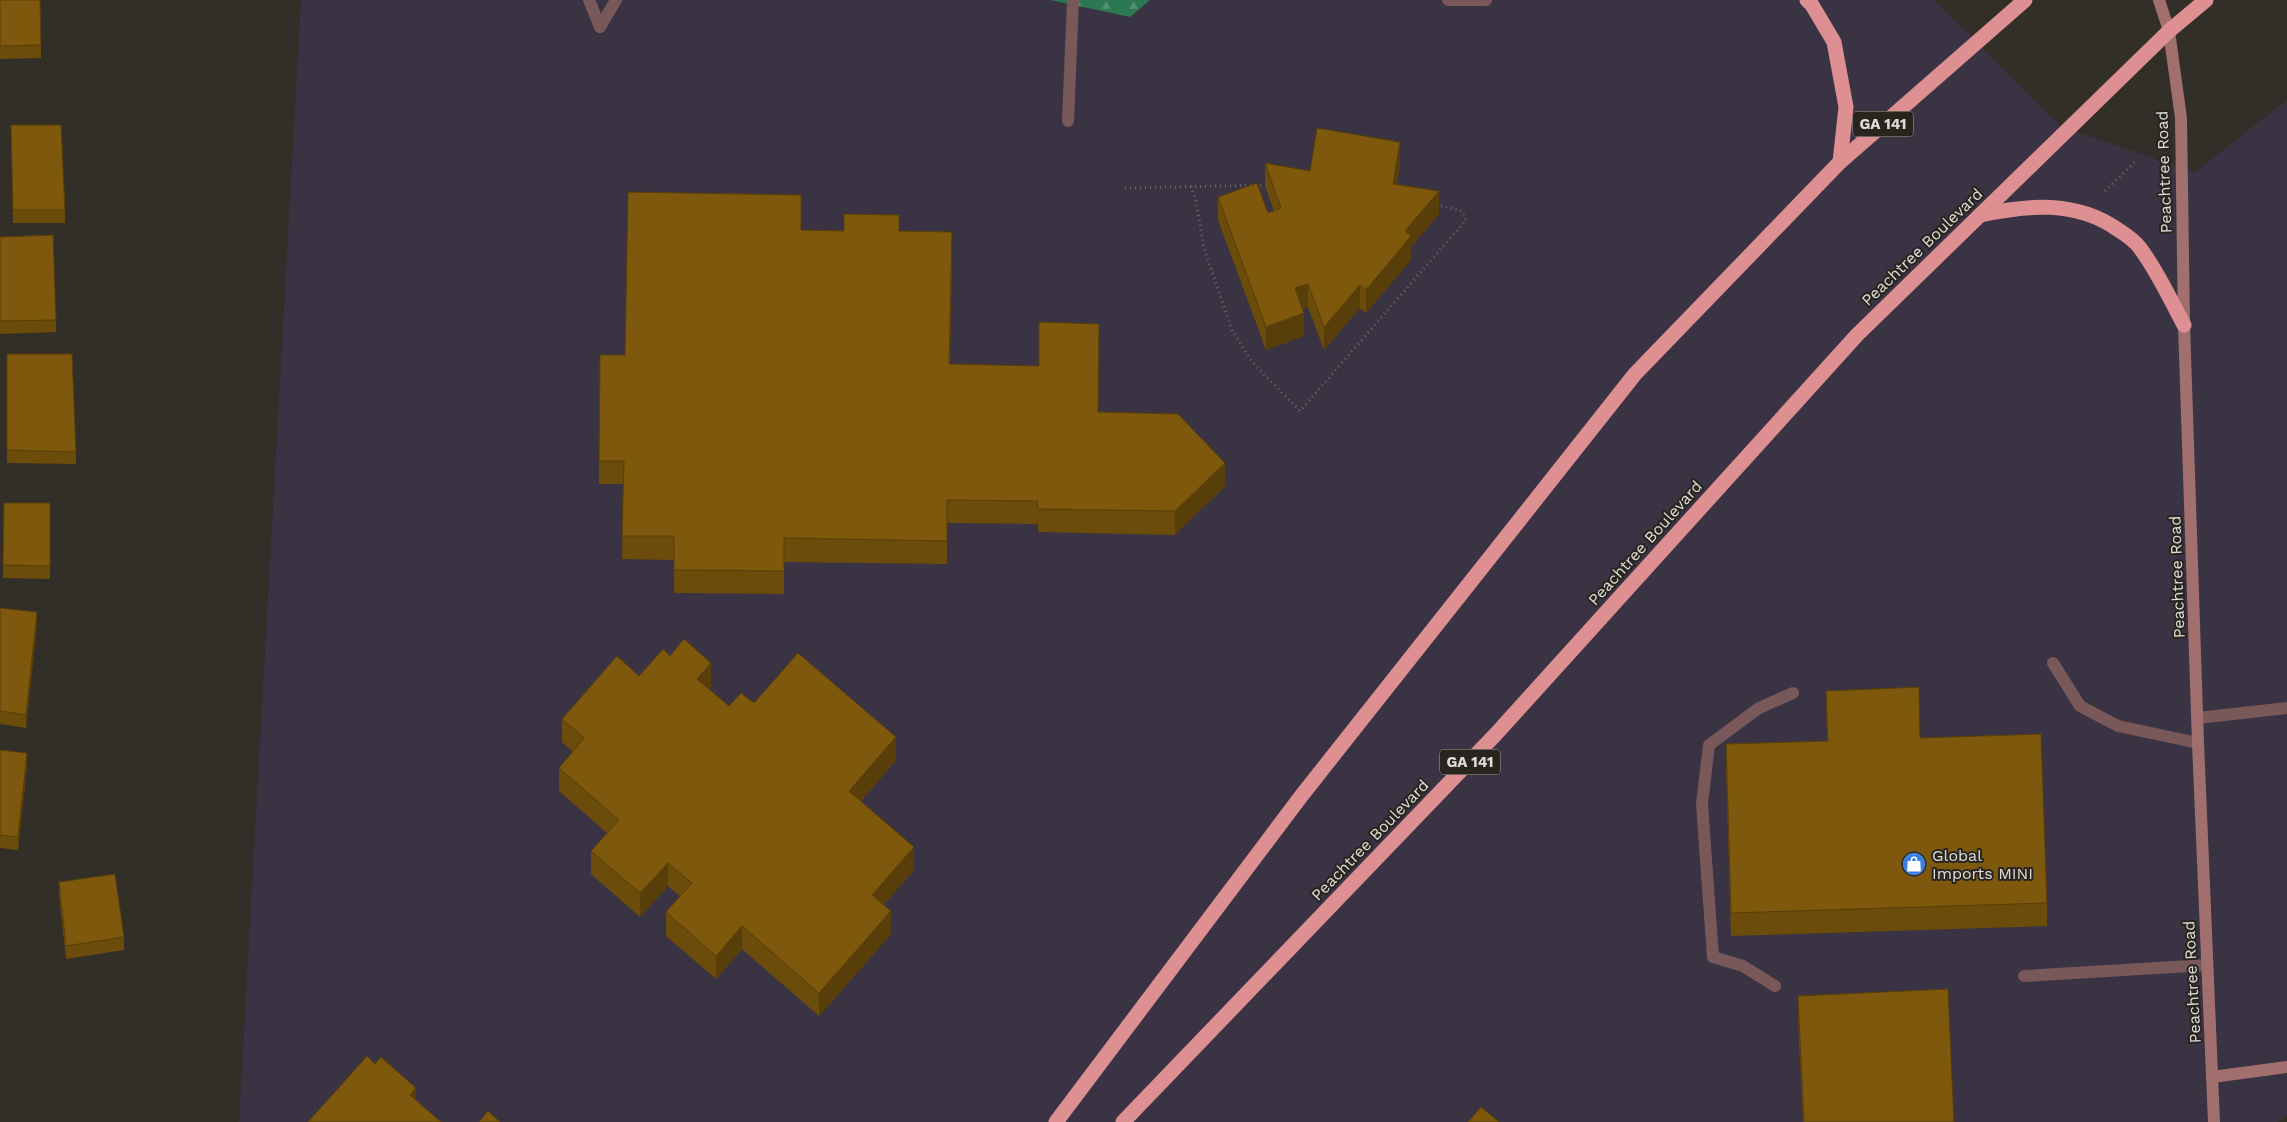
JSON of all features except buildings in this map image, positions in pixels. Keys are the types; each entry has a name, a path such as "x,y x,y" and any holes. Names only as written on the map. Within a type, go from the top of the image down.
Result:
{"highway":[{"path":"1807,0 1812,5 1834,42 1846,107 1840,162"},
{"name":"GA 141","path":"1056,1122 1302,794 1635,374 1840,162 2025,0"},
{"name":"Peachtree Boulevard","path":"1123,1122 1495,736 1857,335 2169,31 2206,0"},
{"path":"1980,215 2017,207 2043,206 2088,213 2104,220 2139,246 2161,281 2184,325"}],"street":[{"path":"589,0 600,27 616,0"},
{"path":"1068,120 1073,0"},
{"path":"1448,0 1486,0"},
{"name":"Peachtree Road","path":"2159,0 2169,31 2181,118 2184,325 2198,743 2214,1122"},
{"path":"2053,663 2080,706 2118,726 2198,743"},
{"path":"1775,986 1744,966 1713,957 1702,804 1709,745 1759,708 1793,694"},
{"path":"2198,718 2287,708"},
{"path":"2024,976 2207,965"},
{"path":"2212,1077 2287,1067"}],"path":[{"path":"2102,194 2137,160"},
{"path":"1125,188 1273,185"},
{"path":"1191,186 1196,201 1204,248 1232,330 1253,363 1300,411 1466,220 1462,211 1434,204"}],"shaded area":[{"path":"301,0 1050,0 1130,17 1150,0 1935,0 2061,127 2195,172 2287,100 2287,1115 2278,1122 239,1122"}],"green space":[{"path":"1050,0 1150,0 1130,17"}],"place":[{"name":"Global Imports MINI","path":"1914,864"}]}
